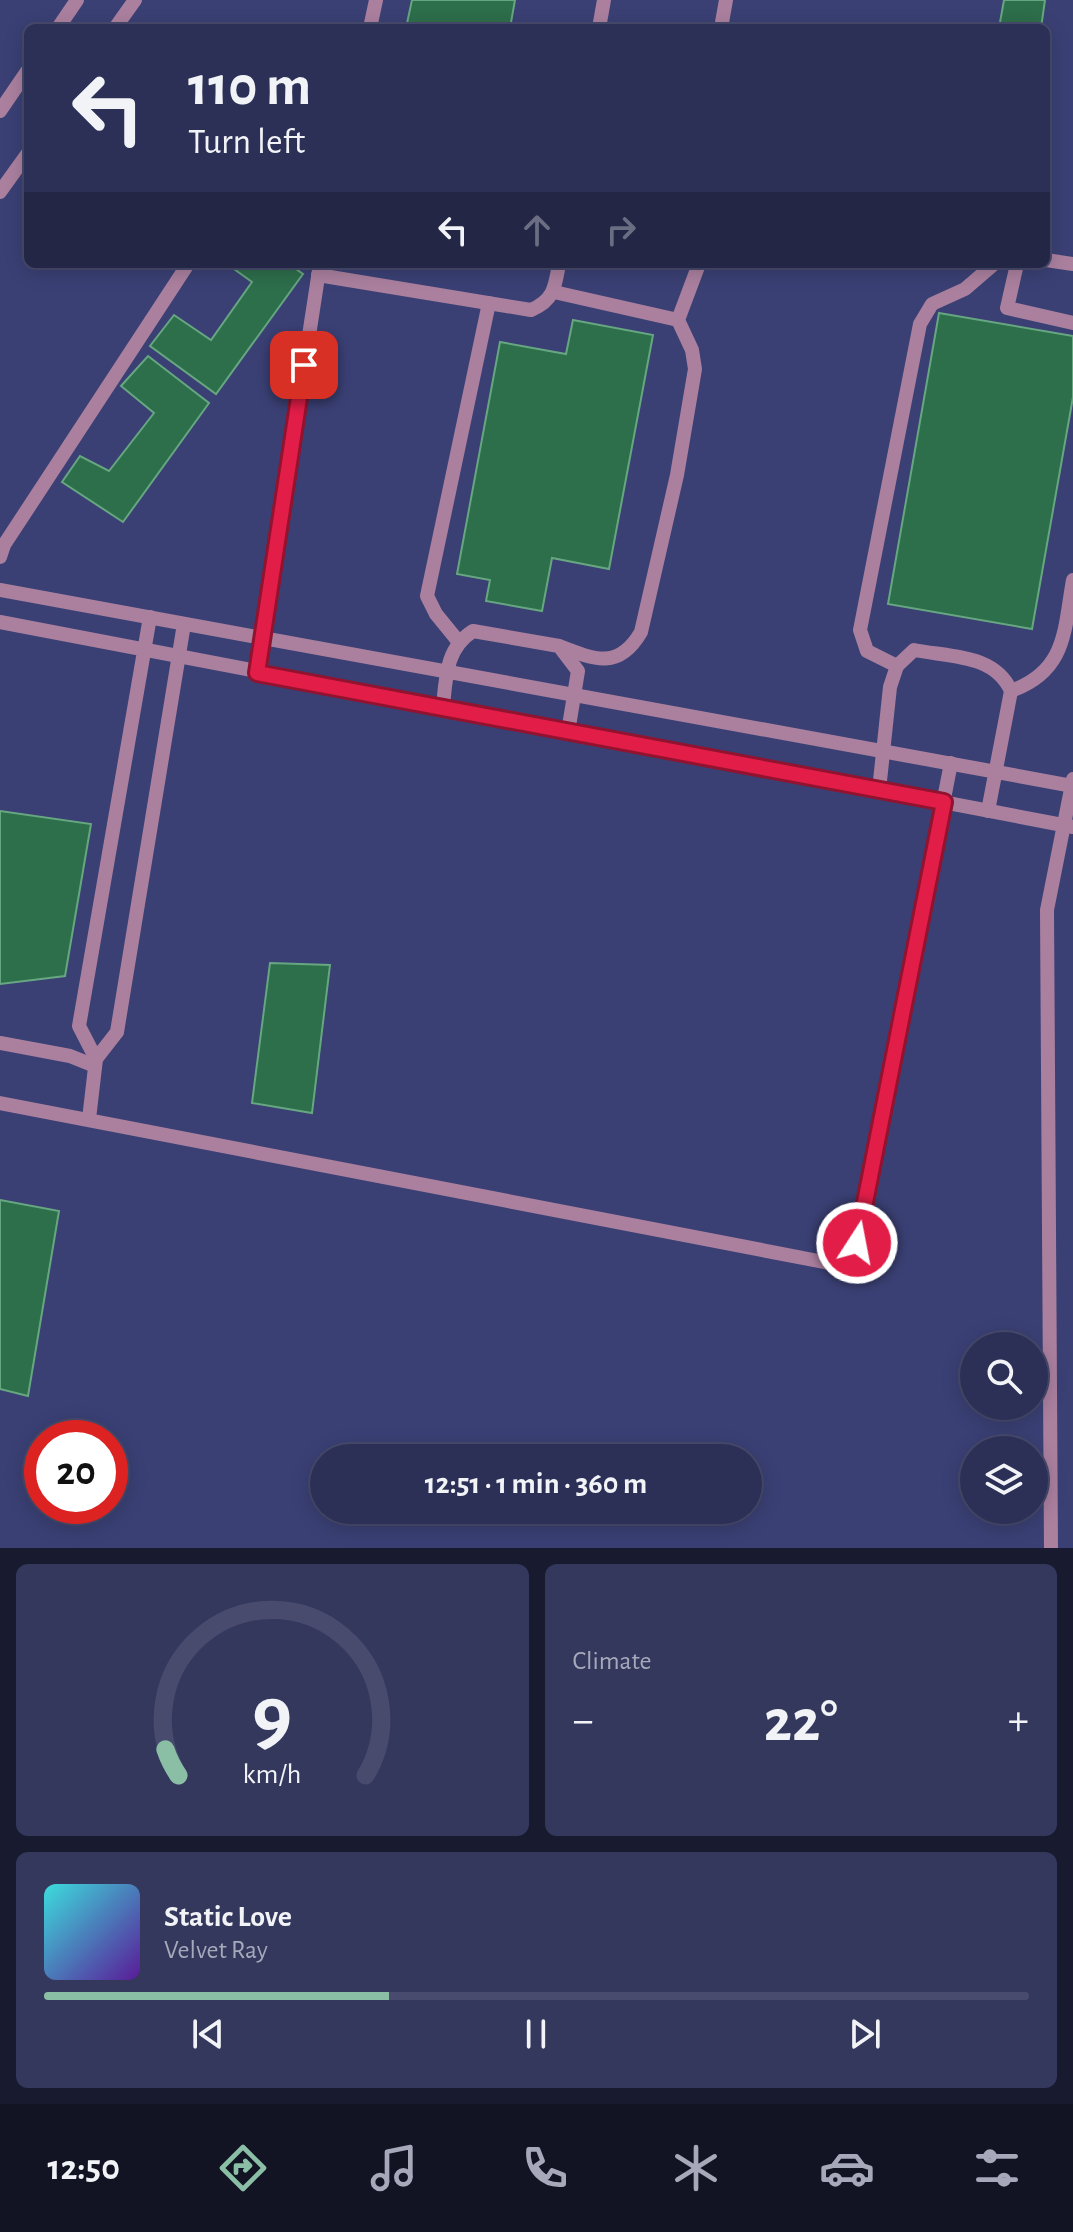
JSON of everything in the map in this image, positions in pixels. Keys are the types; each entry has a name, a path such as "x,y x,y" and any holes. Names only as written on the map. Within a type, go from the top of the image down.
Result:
{"street":[{"path":"61,24 77,0"},
{"path":"118,24 135,0"},
{"path":"371,24 376,0"},
{"path":"600,24 604,0"},
{"path":"722,24 726,0"},
{"path":"0,111 24,76"},
{"path":"0,192 24,159"},
{"path":"1050,261 1073,264"},
{"path":"0,557 4,545 185,268"},
{"path":"257,673 319,269 531,310 547,303 554,292 558,268"},
{"path":"443,706 446,672 458,641 473,631 559,646 592,658 617,658 632,647 641,632 677,475 695,369 692,350 678,320 698,268"},
{"path":"897,666 867,651 860,630 920,324 932,304 965,289 989,268"},
{"path":"1016,268 1007,308 1073,323"},
{"path":"554,292 678,320"},
{"path":"458,641 436,614 427,596 489,303"},
{"path":"1011,691 1046,672 1060,652 1073,580"},
{"path":"0,590 997,772 1072,783 1068,826 1047,910 1051,1548"},
{"path":"96,1062 79,1026 150,617"},
{"path":"0,622 1068,826"},
{"path":"89,1119 96,1062 117,1032 184,624"},
{"path":"559,646 578,671 568,732"},
{"path":"879,790 890,687 897,666 914,650 987,663 1005,676 1011,691 988,811"},
{"path":"0,1103 829,1263 844,1256 857,1243 951,763"},
{"path":"0,1043 96,1062"}],"building":[{"path":"412,0 515,0 511,24 407,24"},
{"path":"1004,0 1045,0 1042,24 1000,24"},
{"path":"233,268 295,268 303,274 216,394 150,346 174,315 211,340 252,282"},
{"path":"939,313 1073,336 1073,397 1032,629 888,604"},
{"path":"573,320 653,335 609,569 552,558 542,611 486,601 490,580 457,574 500,342 566,354"},
{"path":"148,356 209,403 123,522 62,482 80,456 109,471 154,413 121,386"},
{"path":"0,811 91,824 65,976 0,984"},
{"path":"270,963 330,965 312,1113 252,1103"},
{"path":"0,1200 59,1211 28,1396 0,1389"}],"route":[{"path":"304,365 257,673 944,802 857,1243"}]}
